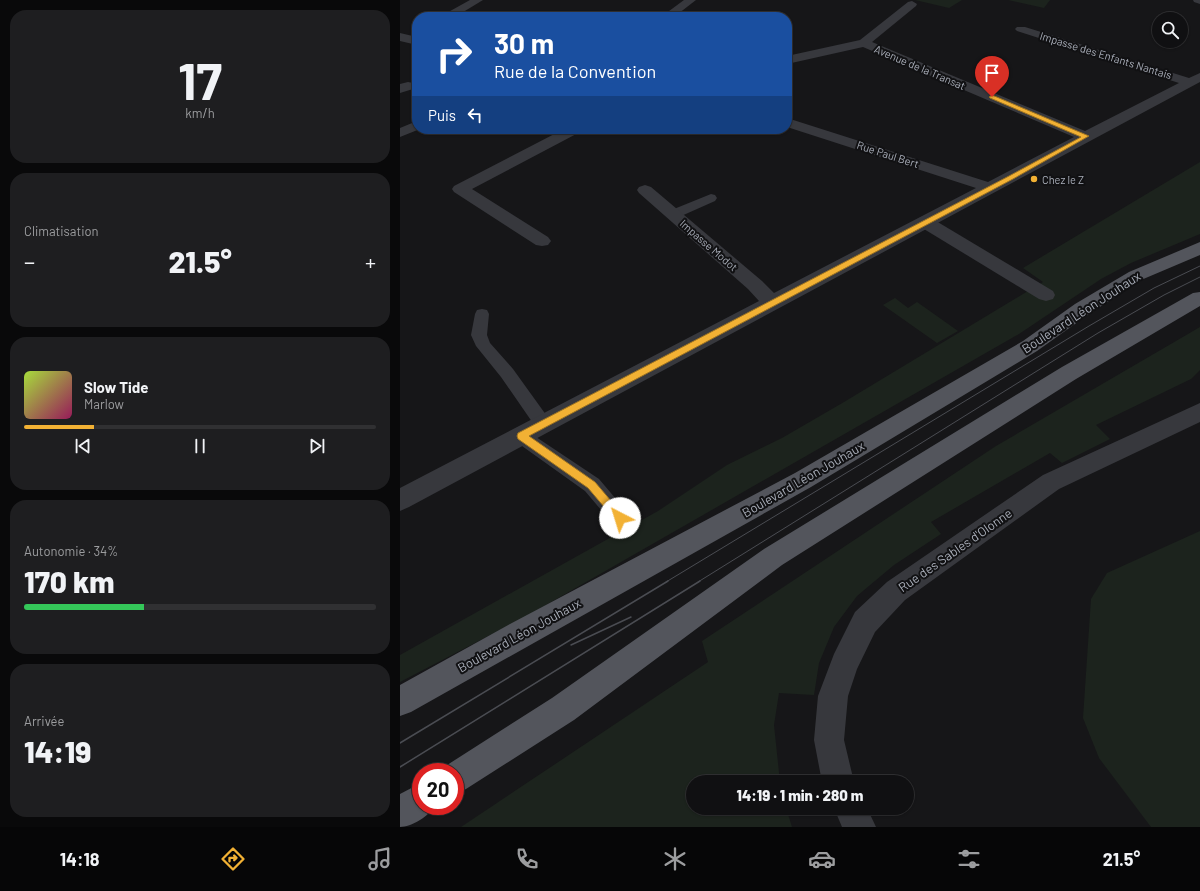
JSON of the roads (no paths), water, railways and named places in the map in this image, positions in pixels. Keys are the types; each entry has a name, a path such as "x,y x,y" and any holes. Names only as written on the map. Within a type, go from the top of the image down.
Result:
{"main road":[{"name":"Boulevard Léon Jouhaux","path":"400,701 803,480 1030,346 1135,276 1200,248"},
{"path":"464,772 563,709 773,557 1069,373 1200,298"},
{"path":"400,813 412,805"}],"street":[{"path":"456,12 478,0"},
{"path":"674,12 691,0"},
{"path":"792,59 864,44 912,4"},
{"name":"Impasse des Enfants Nantais","path":"1021,29 1195,79"},
{"name":"Avenue de la Transat","path":"864,44 1086,136"},
{"path":"400,500 1195,79"},
{"name":"Rue Paul Bert","path":"792,124 982,185 989,189"},
{"path":"400,133 412,127"},
{"path":"542,241 460,189 565,134"},
{"name":"Impasse Modot","path":"645,190 755,285 772,303"},
{"path":"925,222 1046,295"},
{"name":"Rue des Sables d'Olonne","path":"836,775 829,740 832,696 844,664 865,622 896,591 1051,482 1200,412"},
{"path":"853,815 859,827"}],"lane":[{"path":"674,214 711,198"},
{"path":"482,314 479,335 484,346 506,373 543,424"},
{"path":"521,436 592,485 620,518"}],"tram line":[{"path":"666,582 1089,326 1154,288 1200,266"},
{"path":"698,582 1098,333 1164,295 1200,277"},
{"path":"400,743 668,581"},
{"path":"400,767 700,581"},
{"path":"571,645 631,617"}],"place":[{"name":"Chez le Z","path":"1034,179"}]}
